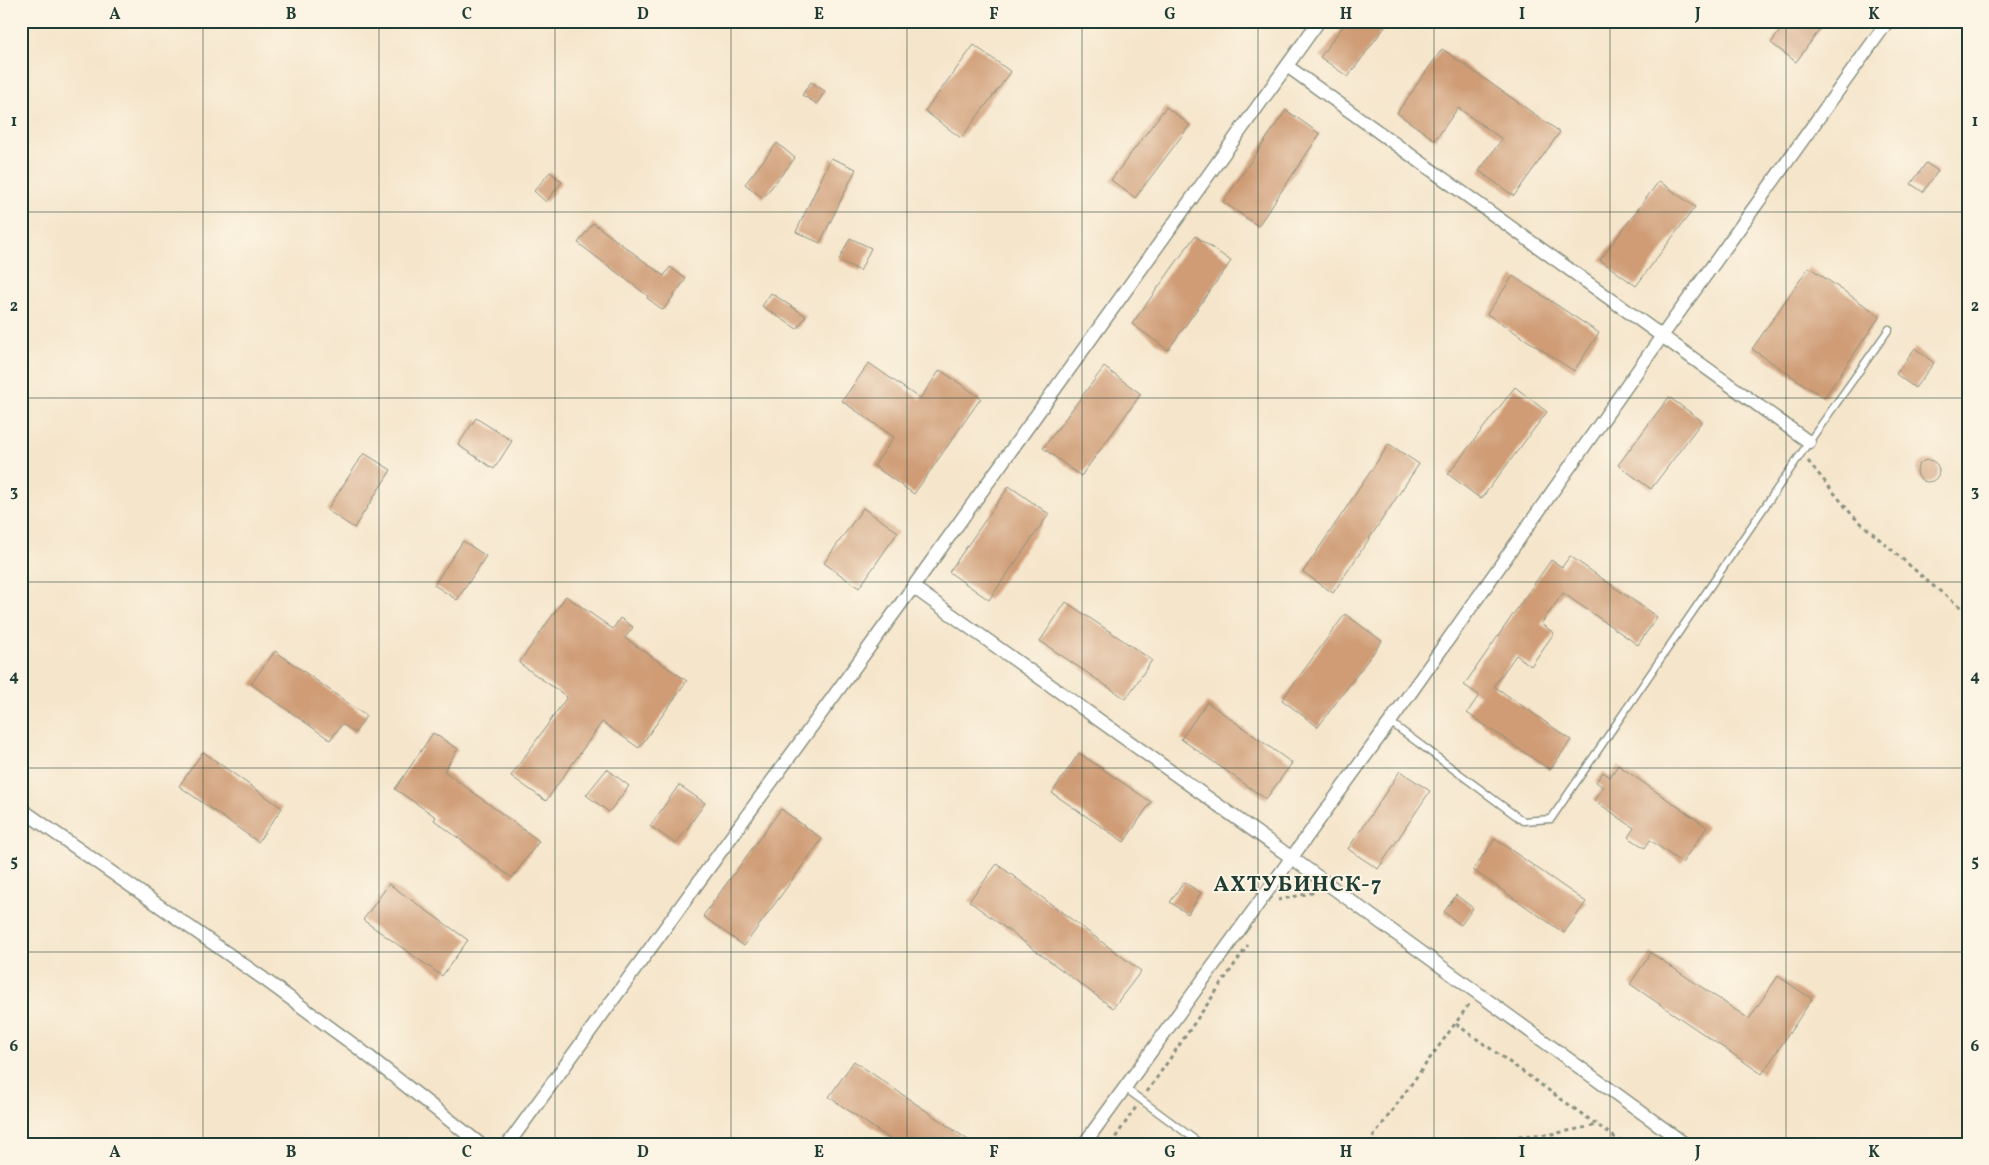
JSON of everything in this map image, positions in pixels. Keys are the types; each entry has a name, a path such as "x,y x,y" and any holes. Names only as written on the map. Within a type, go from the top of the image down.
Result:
{"street":[{"path":"508,1144 913,587 1319,21"},
{"path":"1084,1144 1390,722 1662,336 1888,21"},
{"path":"1288,66 1662,336 1805,448"},
{"path":"913,587 1292,858 1685,1144"},
{"path":"21,809 280,990 358,1048 480,1144"}],"lane":[{"path":"1390,722 1523,821 1551,819 1805,448 1889,329"},
{"path":"1125,1088 1201,1144"}],"path":[{"path":"1805,448 1853,516 1932,585 1968,612"},
{"path":"1273,908 1279,900 1315,892 1323,897"},
{"path":"1111,1144 1251,940"},
{"path":"1368,1144 1470,1002"},
{"path":"1456,1024 1624,1144"},
{"path":"1496,1144 1519,1136 1552,1134 1598,1124"}],"building":[{"path":"1347,21 1389,21 1348,77 1320,57"},
{"path":"1787,21 1826,21 1796,62 1771,43"},
{"path":"974,45 1011,72 961,138 925,111"},
{"path":"1442,49 1560,132 1514,196 1479,171 1502,139 1458,108 1435,140 1397,113"},
{"path":"811,82 825,91 817,104 802,95"},
{"path":"1166,107 1190,125 1135,198 1111,180"},
{"path":"1286,110 1320,134 1258,226 1223,202"},
{"path":"777,143 795,158 763,198 745,184"},
{"path":"831,158 856,169 820,243 796,232"},
{"path":"1926,163 1938,171 1923,192 1911,184"},
{"path":"550,172 562,182 546,202 534,191"},
{"path":"1659,181 1695,207 1636,286 1600,260"},
{"path":"593,223 664,276 670,267 686,279 663,310 647,298 648,296 578,243"},
{"path":"1195,236 1231,261 1168,350 1132,324"},
{"path":"850,238 871,248 860,271 839,260"},
{"path":"1809,267 1880,316 1824,398 1752,349"},
{"path":"1513,276 1599,333 1574,371 1487,314"},
{"path":"771,293 806,316 797,329 762,306"},
{"path":"1915,348 1934,363 1915,388 1896,374"},
{"path":"869,363 920,399 940,370 981,398 914,494 874,466 894,437 842,401"},
{"path":"1104,367 1141,394 1081,476 1043,448"},
{"path":"1515,387 1547,412 1481,499 1448,474"},
{"path":"1669,397 1702,421 1651,489 1618,465"},
{"path":"476,418 512,441 494,469 458,445"},
{"path":"1389,444 1419,464 1333,593 1303,572"},
{"path":"364,453 391,470 354,528 327,510"},
{"path":"1928,460 1936,463 1939,471 1936,479 1928,482 1920,479 1917,471 1920,463"},
{"path":"1009,486 1049,514 989,600 949,572"},
{"path":"863,508 898,532 859,588 824,563"},
{"path":"463,541 486,556 457,600 434,585"},
{"path":"1570,556 1657,617 1638,645 1563,593 1541,624 1554,633 1531,666 1516,655 1494,686 1571,740 1550,770 1467,713 1479,695 1464,685 1551,560 1562,567"},
{"path":"566,596 613,629 620,618 633,627 625,638 687,681 639,748 602,722 546,801 511,776 567,697 519,663"},
{"path":"1066,602 1152,660 1126,699 1040,641"},
{"path":"1345,614 1382,641 1318,727 1282,700"},
{"path":"275,651 366,716 355,733 342,724 330,740 251,684"},
{"path":"1207,702 1292,763 1266,799 1181,739"},
{"path":"433,733 458,749 444,771 539,841 512,878 434,820 436,817 395,789"},
{"path":"203,752 282,808 258,842 179,786"},
{"path":"1079,753 1151,802 1124,842 1052,793"},
{"path":"1618,765 1707,827 1682,863 1650,840 1645,848 1628,837 1634,828 1594,800 1603,787 1596,782 1603,772 1610,777"},
{"path":"607,769 629,786 609,812 586,795"},
{"path":"1400,771 1430,791 1378,869 1348,849"},
{"path":"679,785 705,803 676,844 650,826"},
{"path":"781,809 822,839 744,946 703,916"},
{"path":"1495,839 1586,902 1564,933 1473,870"},
{"path":"997,864 1141,971 1113,1008 969,901"},
{"path":"1184,882 1201,893 1188,914 1170,902"},
{"path":"389,884 468,940 442,976 363,920"},
{"path":"1456,895 1473,908 1461,925 1444,912"},
{"path":"1651,953 1749,1019 1778,976 1812,999 1762,1074 1630,984"},
{"path":"854,1061 974,1144 897,1144 829,1097"}],"district":[{"name":"АХТУБИНСК-7","path":"1298,883"}]}
